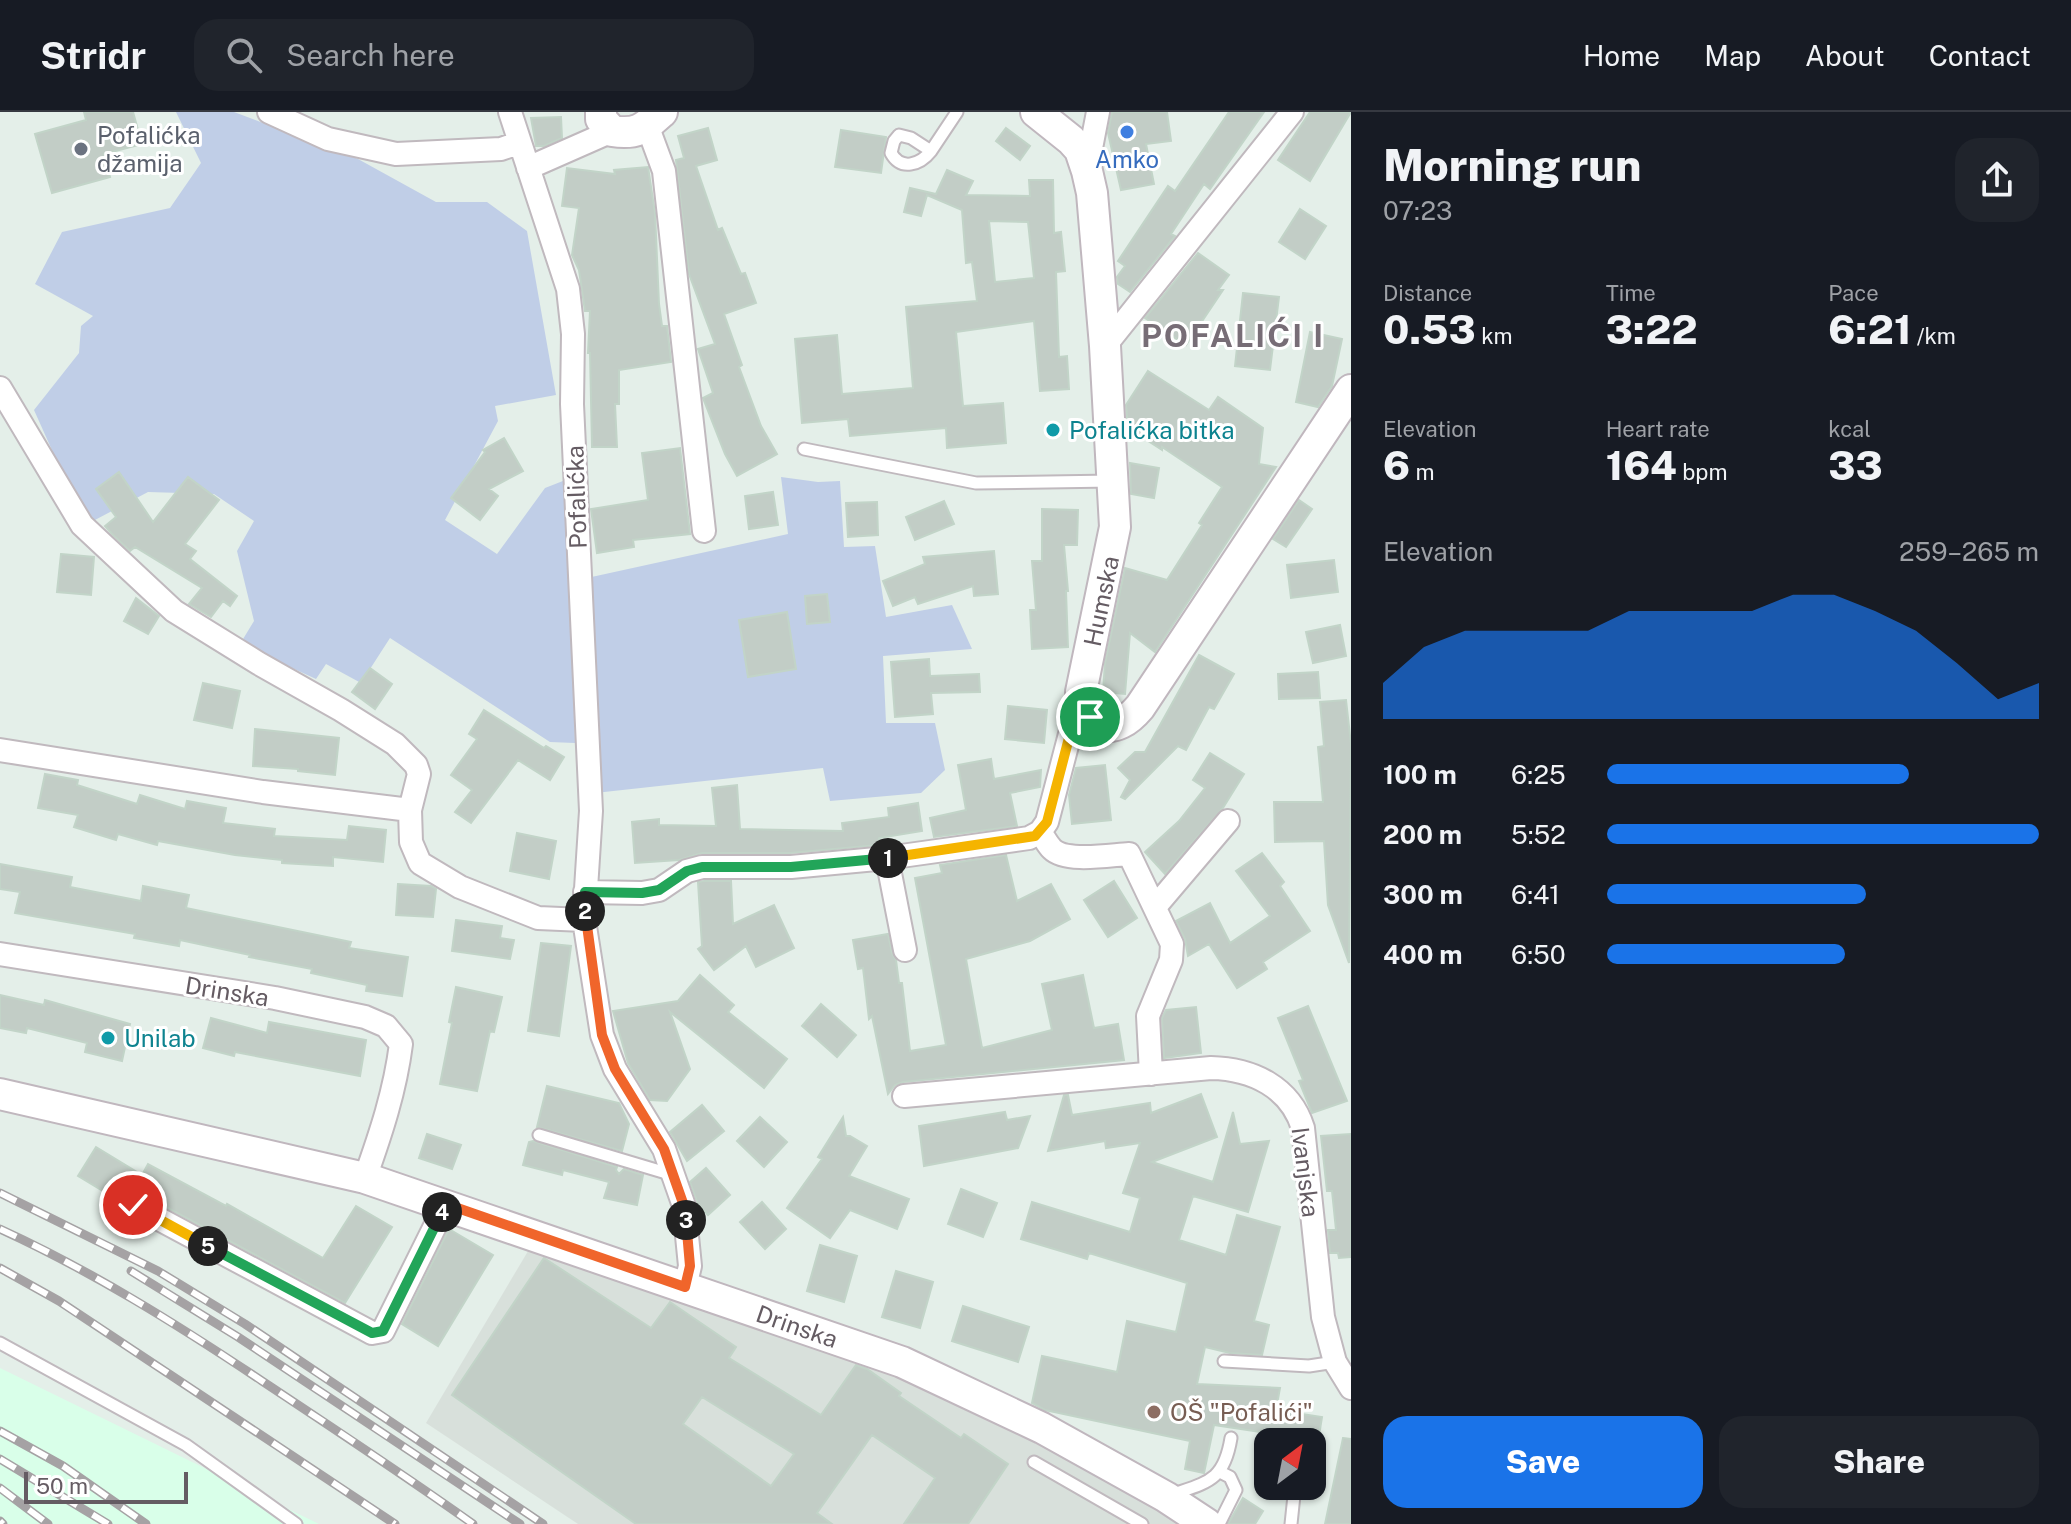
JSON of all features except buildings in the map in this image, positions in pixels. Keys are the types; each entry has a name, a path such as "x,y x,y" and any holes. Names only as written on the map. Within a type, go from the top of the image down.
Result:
{"main road":[{"name":"Humska","path":"1036,112 1080,150 1087,171 1092,193 1105,346 1115,527 1081,692"},
{"path":"606,122 631,134 654,119"},
{"path":"1081,692 1084,706 1099,725 1110,727 1132,717 1351,390"},
{"name":"Drinska","path":"0,1094 365,1178 902,1362 1042,1428 1166,1497 1207,1524"}],"street":[{"path":"269,112 328,139 396,154 501,149 518,143"},
{"name":"Pofalićka","path":"510,112 568,289 573,334 572,404 591,811 584,920 602,1035 615,1069 664,1149 684,1206 690,1266 685,1287"},
{"path":"1087,171 1098,112"},
{"path":"1105,346 1292,112"},
{"path":"654,119 664,171 704,531"},
{"path":"528,168 606,122"},
{"path":"0,388 82,525 174,611 395,744 416,765 419,774 410,810 411,842 420,863 460,887 538,918 584,920"},
{"path":"585,892 642,893 659,890 687,871 702,867 791,867 887,858 1029,838 1040,832 1047,822 1081,692"},
{"path":"0,750 249,790 410,810"},
{"path":"1155,907 1228,821"},
{"path":"1040,832 1052,849 1072,857 1129,854 1170,936 1172,952 1148,1016 1151,1074"},
{"path":"887,858 905,950"},
{"name":"Drinska","path":"0,954 275,998 365,1017 386,1026 401,1044 397,1076 388,1113 365,1178"},
{"name":"Ivanjska","path":"904,1096 1227,1068 1271,1084 1292,1103 1303,1128 1323,1317 1335,1362 1351,1388"},
{"path":"133,1205 372,1333 383,1331 446,1204"}],"lane":[{"path":"931,151 957,112"},
{"path":"804,449 976,483 1112,481"},
{"path":"539,1135 673,1175"},
{"path":"0,1343 186,1445 296,1524"},
{"path":"1224,1361 1309,1366 1335,1362"},
{"path":"1166,1497 1212,1480 1228,1457 1231,1438"},
{"path":"1034,1462 1142,1524"},
{"path":"1219,1524 1236,1490 1230,1477 1220,1472"},
{"path":"1291,1524 1294,1500"}],"shaded area":[{"path":"176,112 234,112 358,159 436,202 487,202 527,231 556,395 495,406 498,421 445,520 497,554 545,488 568,479 575,743 550,742 390,638 361,683 326,664 316,679 240,644 254,621 237,551 254,521 214,494 148,492 93,521 64,477 34,410 79,353 81,326 93,316 35,284 62,232 170,208 201,163"},
{"path":"781,477 818,482 840,481 844,547 875,546 886,617 952,605 972,649 883,656 886,723 935,723 945,770 921,793 830,801 823,768 595,793 587,578 788,534"},
{"path":"537,1236 902,1362 1204,1524 578,1524 426,1423"},
{"path":"0,1368 319,1524 0,1524"}],"railway":[{"path":"0,1193 158,1271 245,1324 543,1524"},
{"path":"0,1229 68,1263 166,1319 473,1524"},
{"path":"0,1268 59,1301 395,1524"},
{"path":"131,1271 238,1337 520,1524"},
{"path":"0,1431 63,1466 146,1524"},
{"path":"0,1459 108,1524"},
{"path":"0,1488 48,1524"},
{"path":"0,1521 3,1524"}],"place":[{"name":"Amko","path":"1127,132"},
{"name":"Pofalićka džamija","path":"81,149"},
{"name":"Pofalićka bitka","path":"1053,430"},
{"name":"Unilab","path":"108,1038"},
{"name":"OŠ \"Pofalići\"","path":"1154,1412"}],"district":[{"name":"POFALIĆI I","path":"1233,335"}],"route":[{"path":"133,1205 372,1333 383,1331 446,1204 685,1287 690,1266 684,1206 664,1149 615,1069 602,1035 584,920 585,892 642,893 659,890 687,871 702,867 791,867 887,858 1035,836 1047,822 1081,692 1090,717"}]}
